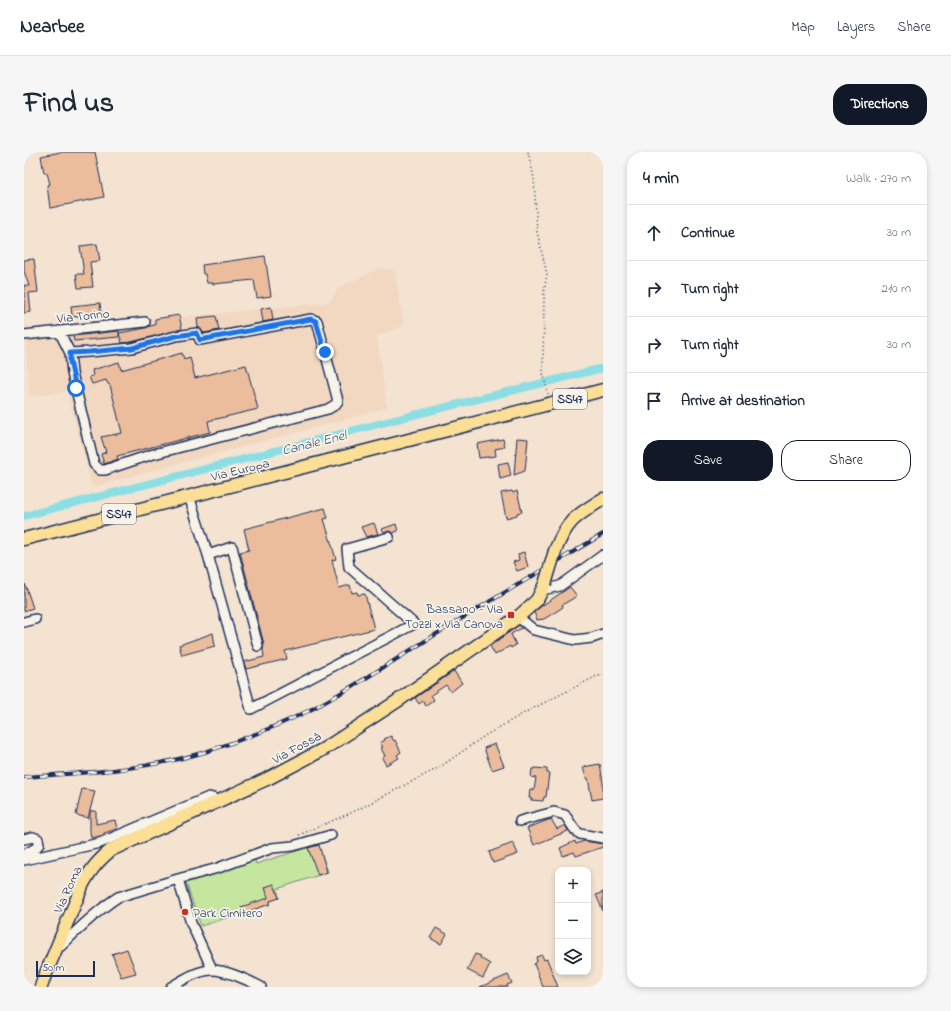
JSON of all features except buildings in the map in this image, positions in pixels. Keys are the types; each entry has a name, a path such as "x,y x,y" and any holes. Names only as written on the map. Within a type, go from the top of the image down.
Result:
{"main road":[{"name":"Via Europa","path":"24,539 603,390"},
{"name":"Via Fossà","path":"216,802 269,778 324,749 396,702 518,617 537,600 544,587 561,536 568,525 576,516 603,499"},
{"name":"Via Roma","path":"41,987 83,884 90,871 98,861 111,850 216,802"}],"street":[{"path":"59,331 70,353 72,373 94,464 100,470 105,470 150,455 328,408 338,401 318,326 316,321 311,319 200,340 197,333 176,336 132,348 70,353"},
{"name":"Via Torino","path":"24,334 145,322"},
{"path":"189,496 208,555 251,709 414,624 349,567 348,549 389,538"},
{"path":"208,555 232,548 258,646"},
{"path":"544,587 560,586 603,555"},
{"path":"518,617 534,630 575,640 592,638 603,634"},
{"path":"24,622 35,619"},
{"name":"Via Fossà","path":"24,860 100,843 209,797 213,798 216,802"},
{"path":"520,821 554,812 565,815 575,830 580,834 603,838"},
{"path":"57,947 61,946 110,902 118,897 218,868 272,848 293,846 331,835"},
{"path":"24,839 33,836 38,839 39,844 36,848 24,855"},
{"path":"178,879 191,923 212,970"},
{"path":"171,987 194,974 212,970 249,980 261,987"}],"path":[{"path":"528,152 534,178 537,232 547,274 544,293 543,373 548,395"},
{"path":"293,837 353,812 440,767 486,735 524,713 595,677 603,675"}],"shaded area":[{"path":"380,268 395,270 404,326 377,336 387,408 92,487 67,392 29,396 25,328 134,323 330,302 338,288"}],"green space":[{"path":"318,844 328,872 277,889 279,898 270,901 270,904 201,926 186,883 255,860 256,864"}],"waterway":[{"name":"Canale Enel","path":"24,516 394,420 603,368"}],"railway":[{"path":"24,777 115,770 160,763 205,752 269,729 340,694 459,620 603,534"}],"place":[{"name":"Bassano - Via Tozzi x Via Canova","path":"511,615"},
{"name":"Park Cimitero","path":"185,912"}],"route":[{"path":"76,388 70,361 70,353 132,348 176,336 197,333 200,340 311,319 316,321 325,352"}]}
